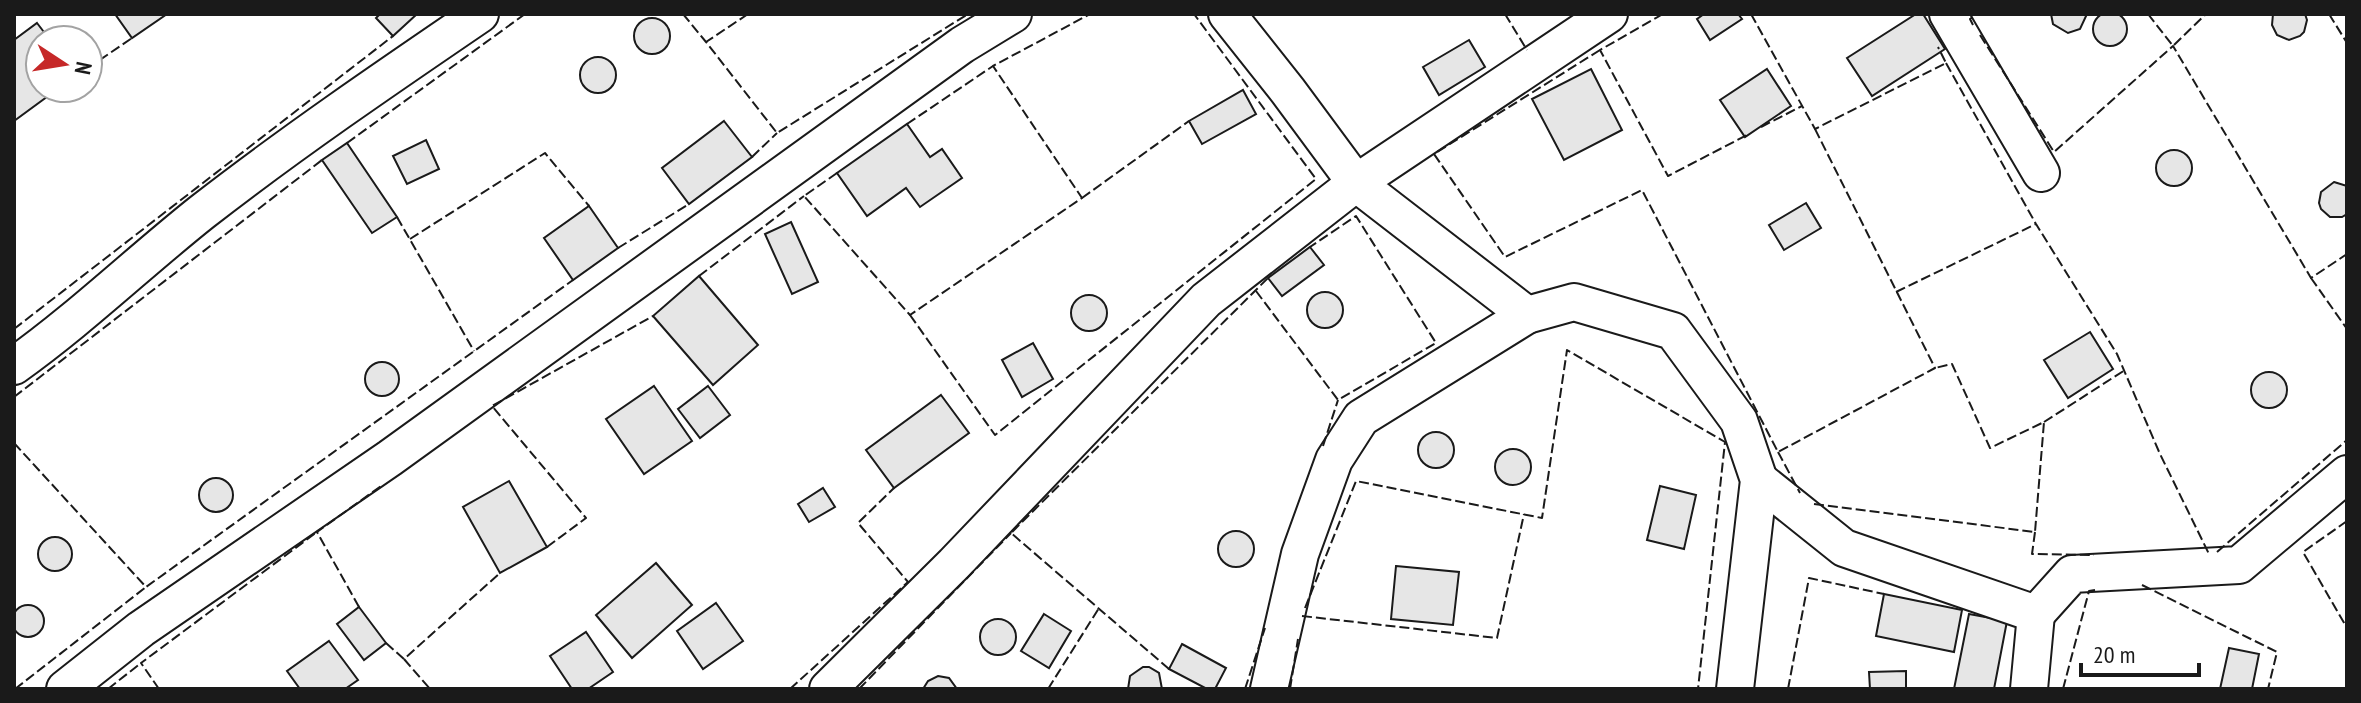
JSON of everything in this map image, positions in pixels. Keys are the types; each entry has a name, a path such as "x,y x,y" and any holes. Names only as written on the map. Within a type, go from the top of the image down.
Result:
{"street":[{"path":"14,366 48,342 201,213 310,130 480,14"},
{"path":"65,689 141,629 390,458 962,45 1013,14"},
{"path":"1227,14 1356,183 1527,315"},
{"path":"828,689 954,564 1206,300 1356,183 1609,14"},
{"path":"1948,14 2041,173"},
{"path":"1269,689 1300,554 1334,460 1361,418 1527,315 1574,302 1673,331 1739,421 1759,480 1735,689"},
{"path":"2029,689 2036,614 2072,574 2239,565 2347,474"},
{"path":"1759,480 1844,548 2036,614"}],"building":[{"path":"2110,12 2122,17 2127,29 2122,41 2110,46 2098,41 2093,29 2098,17"},
{"path":"115,14 167,14 132,38"},
{"path":"380,14 417,14 393,36 376,18"},
{"path":"1704,14 1738,14 1742,19 1710,40 1697,19"},
{"path":"1916,14 1923,14 1945,49 1872,96 1847,58"},
{"path":"2051,14 2087,14 2080,29 2068,33 2053,24"},
{"path":"2273,14 2305,14 2304,32 2289,40 2277,35 2272,25"},
{"path":"652,18 665,23 670,36 665,49 652,54 639,49 634,36 639,23"},
{"path":"24,33 24,104 37,104 14,121 14,40"},
{"path":"1469,40 1485,67 1439,95 1423,67"},
{"path":"598,57 611,62 616,75 611,88 598,93 585,88 580,75 585,62"},
{"path":"1591,69 1622,130 1564,160 1532,99"},
{"path":"1767,69 1791,106 1745,137 1720,100"},
{"path":"1243,90 1256,114 1202,144 1189,121"},
{"path":"724,121 752,157 689,204 662,168"},
{"path":"907,124 930,157 942,149 962,178 920,207 906,188 867,216 837,173"},
{"path":"426,140 439,169 407,184 393,156"},
{"path":"347,143 397,217 372,233 322,160"},
{"path":"2174,150 2186,156 2192,168 2186,180 2174,186 2162,180 2156,168 2162,156"},
{"path":"2334,182 2347,186 2347,214 2342,217 2330,217 2319,203 2321,192"},
{"path":"1806,203 1821,228 1784,250 1769,225"},
{"path":"589,206 618,248 573,280 544,238"},
{"path":"791,222 818,282 792,294 765,234"},
{"path":"1310,247 1324,265 1282,296 1268,278"},
{"path":"699,276 758,345 713,385 653,316"},
{"path":"1325,292 1338,297 1343,310 1338,323 1325,328 1312,323 1307,310 1312,297"},
{"path":"1089,295 1102,300 1107,313 1102,326 1089,331 1076,326 1071,313 1076,300"},
{"path":"2090,332 2113,369 2068,398 2044,360"},
{"path":"1033,343 1053,379 1022,397 1002,360"},
{"path":"382,362 394,367 399,379 394,391 382,396 370,391 365,379 370,367"},
{"path":"2269,372 2282,377 2287,390 2282,403 2269,408 2256,403 2251,390 2256,377"},
{"path":"654,386 692,441 644,474 606,419"},
{"path":"708,386 730,415 700,438 678,409"},
{"path":"941,395 969,433 894,488 866,450"},
{"path":"1436,432 1449,437 1454,450 1449,463 1436,468 1423,463 1418,450 1423,437"},
{"path":"1513,449 1526,454 1531,467 1526,480 1513,485 1500,480 1495,467 1500,454"},
{"path":"216,478 228,483 233,495 228,507 216,512 204,507 199,495 204,483"},
{"path":"509,481 547,547 500,573 463,507"},
{"path":"1660,486 1696,495 1684,549 1647,540"},
{"path":"823,488 835,507 809,522 798,504"},
{"path":"1236,531 1249,536 1254,549 1249,562 1236,567 1223,562 1218,549 1223,536"},
{"path":"55,537 67,542 72,554 67,566 55,571 43,566 38,554 43,542"},
{"path":"656,563 692,605 632,658 596,615"},
{"path":"1396,566 1459,572 1453,625 1391,619"},
{"path":"1884,594 1962,610 1954,652 1876,636"},
{"path":"716,603 743,641 703,669 677,631"},
{"path":"28,605 39,610 44,621 39,632 28,637 17,632 12,621 17,610"},
{"path":"359,607 386,643 364,660 337,624"},
{"path":"1044,614 1071,631 1049,668 1021,651"},
{"path":"1969,614 2007,621 1994,689 1954,689"},
{"path":"998,619 1011,624 1016,637 1011,650 998,655 985,650 980,637 985,624"},
{"path":"586,632 613,672 588,689 572,689 550,656"},
{"path":"329,641 358,680 345,689 300,689 287,671"},
{"path":"1182,644 1226,668 1215,689 1207,689 1169,669"},
{"path":"2229,648 2259,654 2252,689 2220,689"},
{"path":"1143,667 1159,673 1162,689 1128,689 1130,676"},
{"path":"1906,671 1906,689 1870,689 1869,672"},
{"path":"938,676 949,678 957,689 923,689 928,681"}],"fence":[{"path":"347,143 525,14"},
{"path":"683,14 706,42"},
{"path":"748,14 706,42 777,133 968,14"},
{"path":"837,173 804,196 910,315 1082,198 993,66 1090,14"},
{"path":"910,315 995,435 1316,179 1194,14"},
{"path":"1505,14 1527,50"},
{"path":"1663,14 1600,50 1668,176 1747,135"},
{"path":"1751,14 1815,129 1946,63 1938,47"},
{"path":"1973,25 1970,19 1977,14"},
{"path":"2148,14 2173,46 2206,14"},
{"path":"2329,14 2347,43"},
{"path":"1980,35 2054,152 2173,46 2311,278 2347,254"},
{"path":"14,329 393,36"},
{"path":"104,57 132,38"},
{"path":"1600,50 1434,154 1505,257 1642,190 1778,452 1935,368 1815,129"},
{"path":"1946,63 2036,224 2117,354 2160,454 2209,554"},
{"path":"907,124 993,66"},
{"path":"1761,127 1802,106"},
{"path":"1082,198 1189,121"},
{"path":"752,157 777,133"},
{"path":"410,239 545,153 589,206"},
{"path":"14,397 322,160"},
{"path":"699,276 804,196"},
{"path":"618,248 689,204"},
{"path":"1256,291 1338,400 1436,343 1356,216 1310,247"},
{"path":"397,217 474,351"},
{"path":"1896,292 2036,224"},
{"path":"1169,669 1011,533 1268,278"},
{"path":"2311,278 2347,329"},
{"path":"14,443 146,587 573,280"},
{"path":"547,547 586,518 492,406 653,316"},
{"path":"1305,608 1356,481 1542,518 1567,350 1725,442 1698,689"},
{"path":"1814,504 2035,532 2044,422 1990,448 1952,364 1935,368"},
{"path":"2044,422 2125,370"},
{"path":"1323,446 1338,400"},
{"path":"2217,552 2347,440"},
{"path":"1778,452 1800,493"},
{"path":"359,607 317,532 381,486"},
{"path":"790,689 908,582 858,523 894,488"},
{"path":"1302,616 1497,638 1524,514"},
{"path":"2347,521 2303,552 2347,628"},
{"path":"159,689 141,663 317,532"},
{"path":"2035,532 2032,554 2094,555"},
{"path":"859,689 1011,533"},
{"path":"386,643 404,659 500,573"},
{"path":"1788,689 1809,578 1884,594"},
{"path":"2142,585 2277,652 2268,689"},
{"path":"15,689 146,587"},
{"path":"2063,689 2089,591 2095,590"},
{"path":"1048,689 1099,608"},
{"path":"1245,689 1265,628"},
{"path":"1290,689 1298,639"},
{"path":"404,659 430,689"},
{"path":"108,689 141,663"}]}
